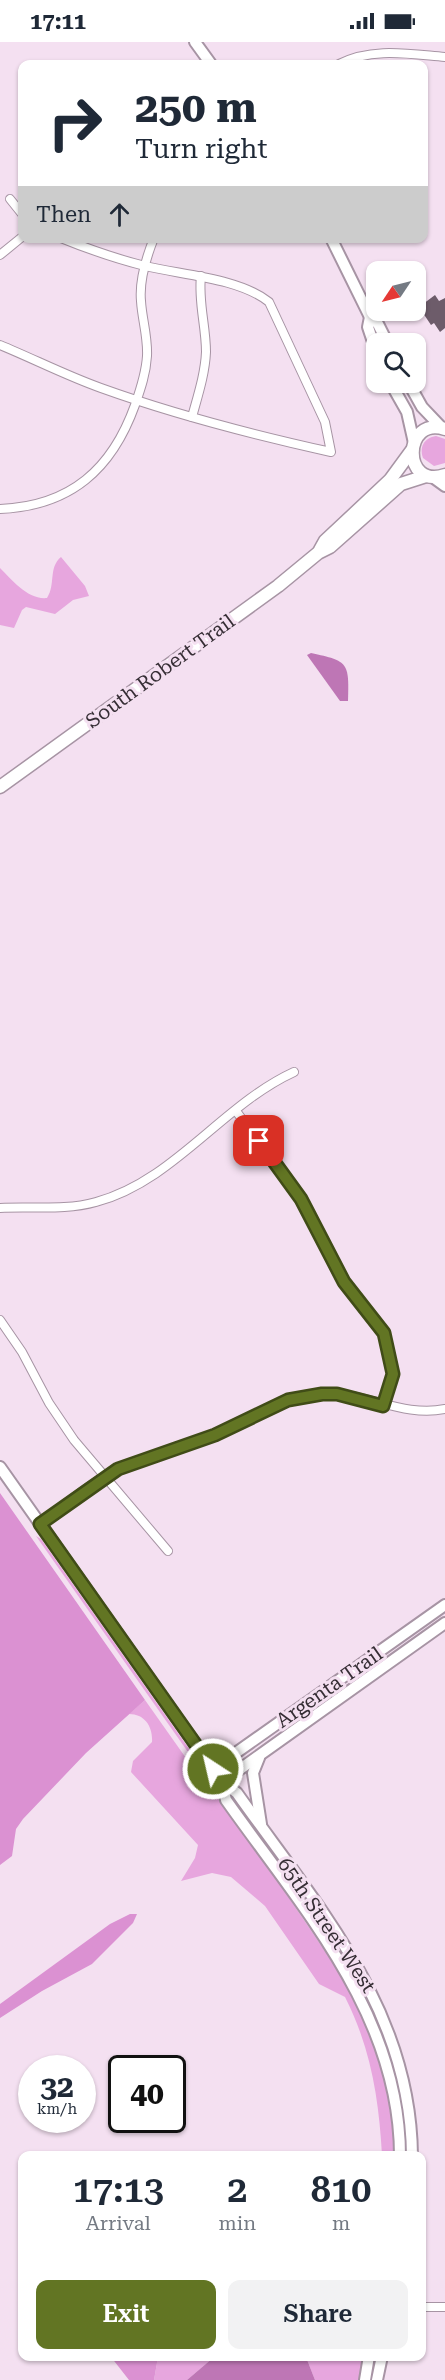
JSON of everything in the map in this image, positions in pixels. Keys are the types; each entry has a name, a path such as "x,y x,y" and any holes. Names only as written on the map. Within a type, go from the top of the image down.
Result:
{"main road":[{"path":"435,476 416,467 413,446 425,430 443,428"},
{"name":"South Robert Trail","path":"318,553 324,541 390,480 413,446"},
{"name":"South Robert Trail","path":"0,787 351,531 401,484 435,476"}],"street":[{"path":"195,42 208,60"},
{"path":"348,60 356,56 398,52 445,57"},
{"path":"10,199 18,209"},
{"path":"0,255 18,240"},
{"path":"0,345 98,387 136,400 260,436 332,452 326,422 269,302 260,295 201,276 144,266 76,243"},
{"path":"0,508 35,506 84,482 114,452 126,429 146,369 147,352 141,298 144,266 152,243"},
{"path":"333,243 366,309"},
{"path":"192,417 203,378 206,351 198,295 201,276"},
{"path":"396,393 407,412 413,446"},
{"path":"414,393 422,407 443,428"},
{"path":"435,476 445,486"},
{"path":"0,1208 58,1209 112,1197 151,1177 261,1089 294,1072"},
{"path":"236,1111 301,1199 344,1282 384,1333 393,1374 383,1406"},
{"path":"0,1320 22,1352 63,1424 104,1477 168,1551"},
{"path":"40,1524 104,1477 141,1460 215,1435 275,1405 322,1394 355,1397 383,1406 428,1413 445,1409"},
{"name":"65th Street West","path":"0,1467 222,1782 237,1792 358,1966 379,2005 403,2074 410,2117 412,2151"},
{"name":"Argenta Trail","path":"213,1769 445,1605"},
{"name":"Argenta Trail","path":"222,1782 445,1623"},
{"path":"263,1830 253,1773 256,1762 265,1753"},
{"name":"65th Street West","path":"222,1782 226,1800 340,1962 364,2003 384,2051 392,2084 399,2151"},
{"path":"426,2307 445,2307"},
{"path":"365,2380 368,2361"},
{"path":"377,2380 381,2361"}],"shaded area":[{"path":"436,436 445,439 445,463 434,466 423,458 422,450 426,441"},
{"path":"61,557 85,586 89,596 73,600 55,614 26,607 22,610 14,628 0,625 0,568 27,593 47,598 50,593 53,571"},
{"path":"311,653 333,659 344,666 348,679 348,701 340,701 307,655"},
{"path":"0,1493 145,1700 86,1753 23,1819 16,1829 12,1856 0,1865"},
{"path":"36,1536 41,1539 192,1753 195,1762"},
{"path":"145,1700 193,1768 200,1765 329,1958 364,2018 377,2050 387,2083 393,2118 394,2151 382,2151 379,2114 372,2075 361,2035 345,1997 319,1984 265,1906 231,1877 212,1873 181,1881 195,1858 198,1845 131,1772 133,1761 152,1742 147,1722 139,1716 129,1714"},
{"path":"130,1914 137,1914 133,1923 92,1964 42,1991 0,2018 0,2004 110,1924"},
{"path":"114,2361 157,2361 154,2380 129,2380"},
{"path":"157,2361 209,2361 187,2380 154,2380"},
{"path":"209,2361 308,2361 315,2380 187,2380"},
{"path":"308,2361 363,2361 359,2380 315,2380"}],"building":[{"path":"435,295 439,301 445,298 445,328 440,332 434,323 431,325 426,318 426,302"}],"route":[{"path":"213,1769 40,1524 118,1469 215,1435 288,1400 310,1395 337,1394 383,1406 393,1374 384,1333 371,1313 344,1282 301,1199 259,1141"}]}
